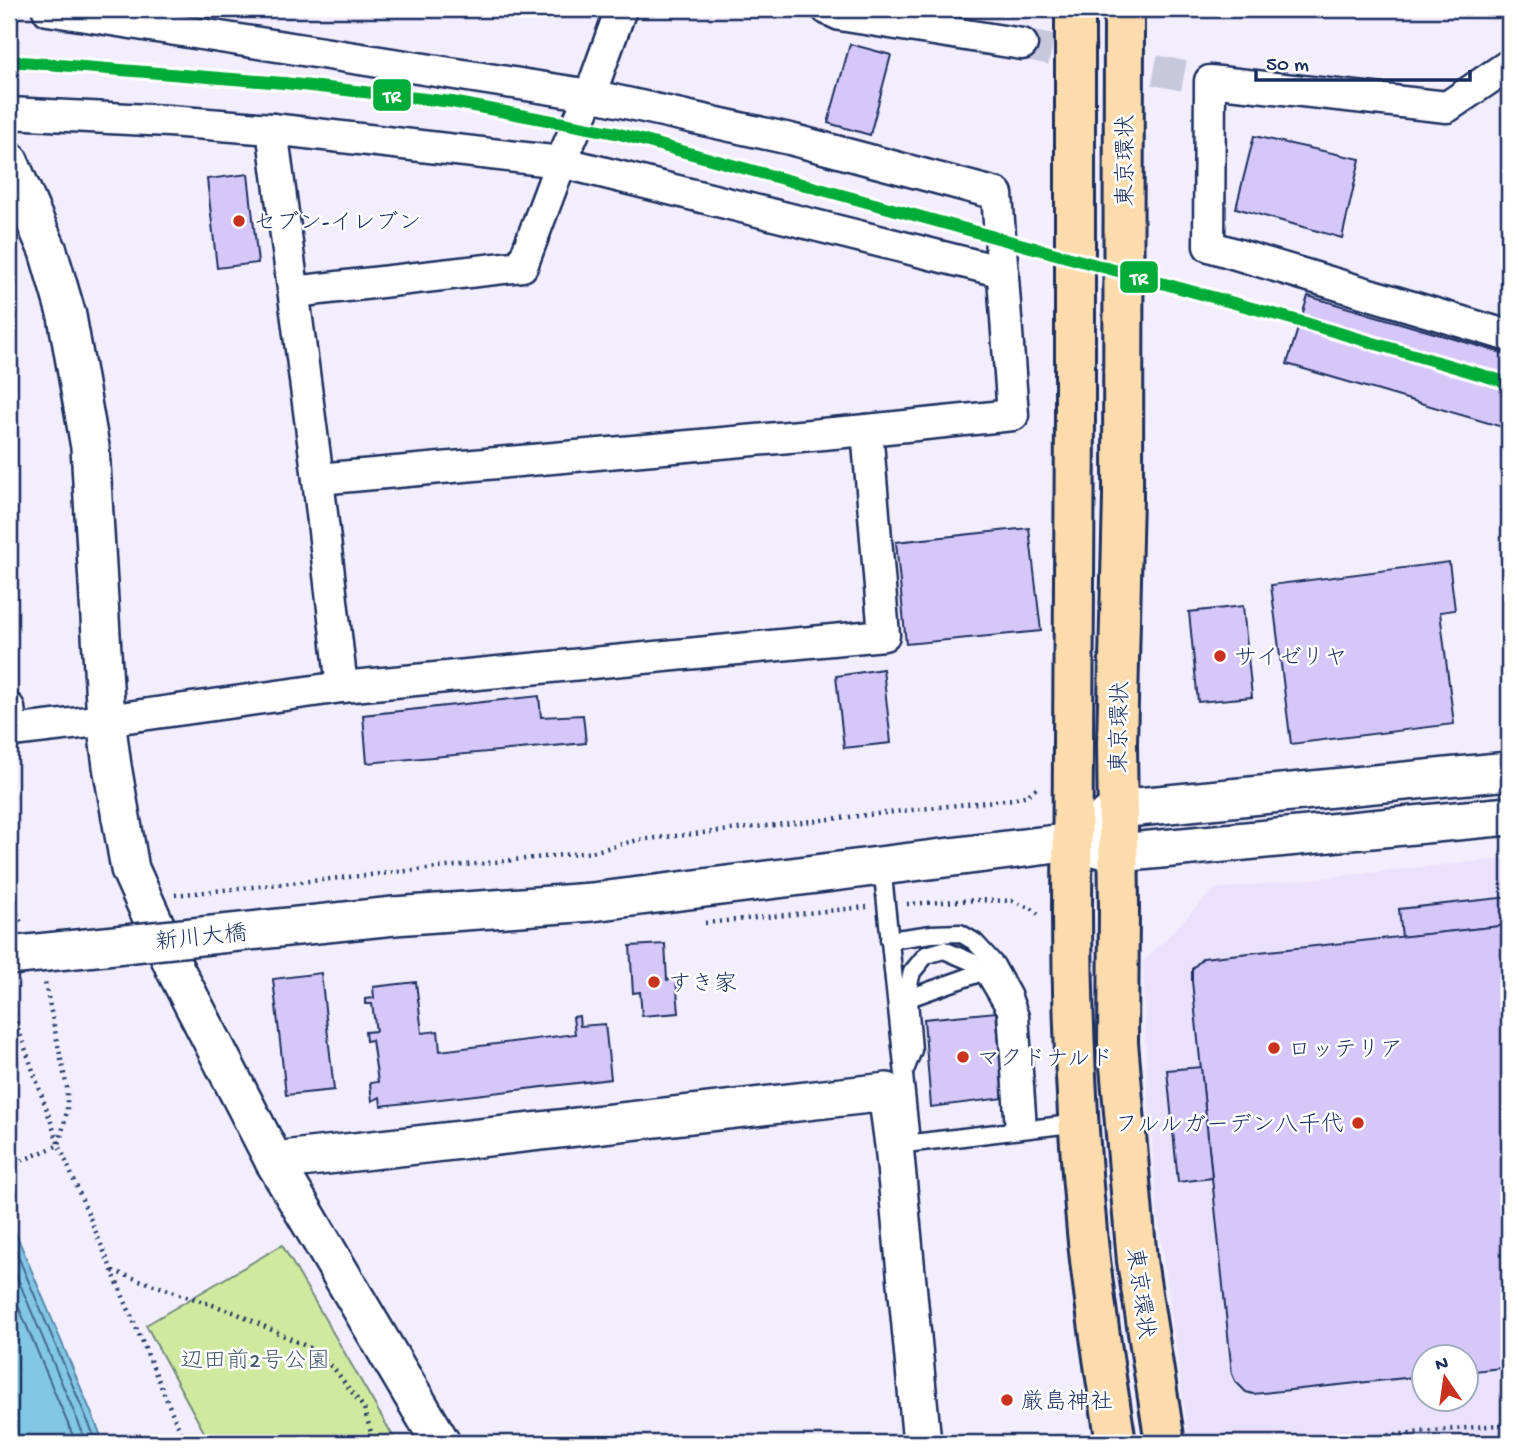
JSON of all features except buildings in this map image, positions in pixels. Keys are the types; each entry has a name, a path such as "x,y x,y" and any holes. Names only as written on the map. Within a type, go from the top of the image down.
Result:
{"highway":[{"name":"東京環状","path":"1075,9 1073,990 1087,1233 1116,1443"},
{"name":"東京環状","path":"1124,9 1123,497 1117,743 1119,1056 1137,1261 1165,1443"}],"street":[{"path":"48,9 590,95 790,139 997,194 1013,415 318,479"},
{"path":"294,292 522,265 590,95 621,9"},
{"path":"827,9 840,15 1022,44"},
{"path":"1509,65 1447,107 1210,81 1209,246 1509,336"},
{"path":"9,113 169,121 272,130 561,162 1003,272"},
{"path":"272,130 318,479 342,687"},
{"path":"9,161 48,251 67,316 88,434 106,720 130,869 175,969 274,1161 441,1443"},
{"path":"9,708 12,731 342,687 884,635 867,430"},
{"path":"1072,842 1117,809 1509,771"},
{"path":"1072,842 1119,853 1509,817"},
{"name":"新川大橋","path":"17,944 592,902 1072,842"},
{"path":"274,1161 887,1092 903,1143 922,1443"}],"lane":[{"path":"882,866 904,1073 903,1143 1079,1123"},
{"path":"889,940 960,933 975,942 996,965 1012,994 1020,1016 1021,1129"},
{"path":"904,1073 913,1049 908,988 912,972 926,955 944,950 972,962 982,972 1006,1011 1021,1129"},
{"path":"909,998 982,972"}],"path":[{"path":"144,899 592,852 638,840 1013,799 1027,795 1039,786 1044,776"},
{"path":"9,894 17,944"},
{"path":"45,983 66,1088 67,1111 59,1145"},
{"path":"9,1002 59,1145 186,1443"},
{"path":"9,1166 59,1145"},
{"path":"112,1271 236,1313 312,1349 335,1370 365,1408 374,1443"},
{"path":"1304,1443 1509,1424"}],"shaded area":[{"name":"フルルガーデン八千代","path":"1509,858 1509,1432 1412,1443 1189,1443 1158,1217 1146,1068 1143,962 1214,889"}],"green space":[{"name":"辺田前2号公園","path":"282,1245 397,1443 210,1443 146,1325"}],"water":[{"path":"9,1217 104,1443 9,1443"}],"tunnel":[{"path":"1022,44 1210,81"}],"transit line":[{"name":"TR","path":"9,61 284,83 452,102 616,133 1285,317 1509,383"}],"place":[{"name":"セブン-イレブン","path":"239,221"},
{"name":"サイゼリヤ","path":"1220,656"},
{"name":"すき家","path":"654,982"},
{"name":"ロッテリア","path":"1274,1048"},
{"name":"マクドナルド","path":"963,1057"},
{"name":"フルルガーデン八千代","path":"1358,1123"},
{"name":"厳島神社","path":"1007,1400"}]}
